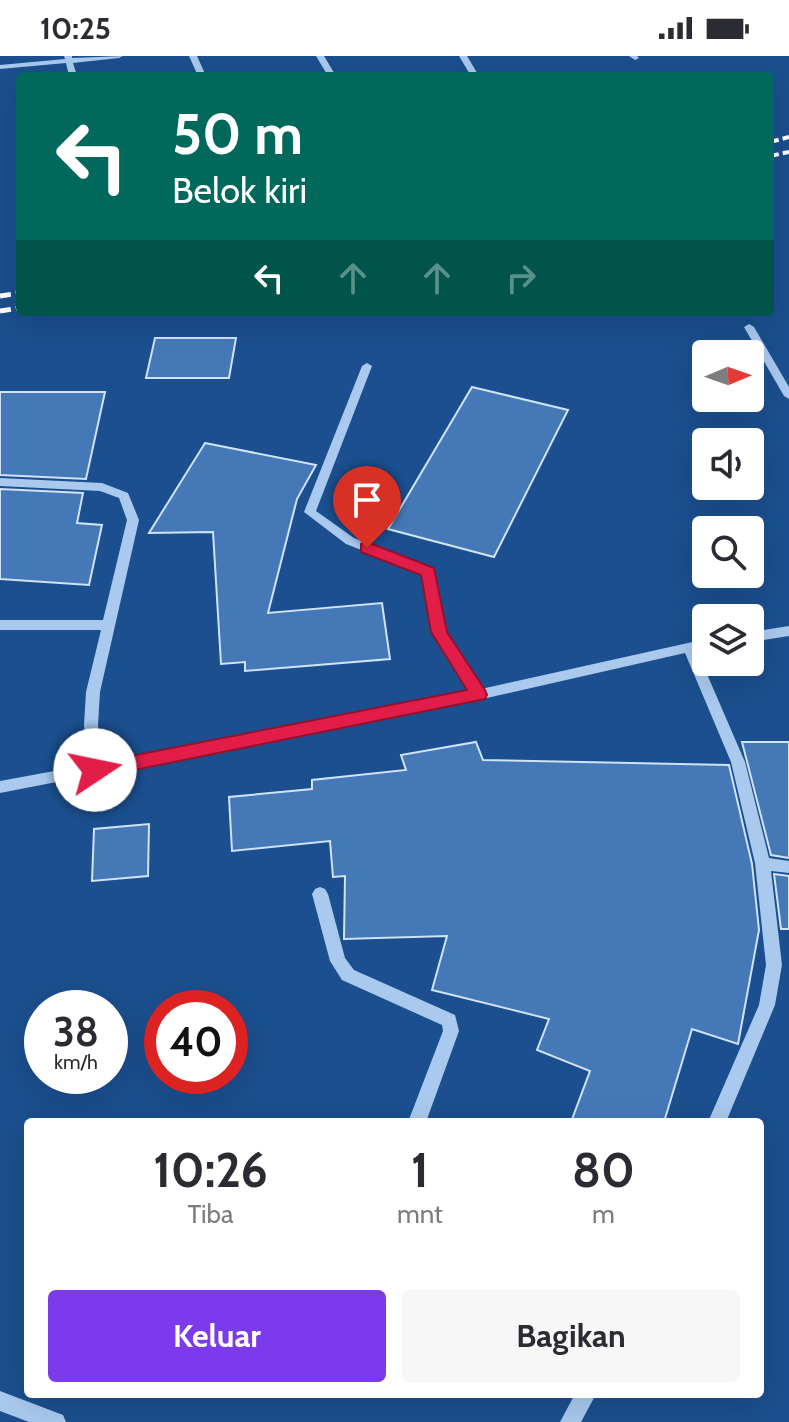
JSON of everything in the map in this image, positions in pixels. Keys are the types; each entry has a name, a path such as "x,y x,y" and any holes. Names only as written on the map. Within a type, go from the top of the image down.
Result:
{"street":[{"path":"0,67 38,58 119,56"},
{"path":"749,327 789,396"},
{"path":"367,366 310,512 350,541 429,572 439,632 478,695"},
{"path":"0,482 102,487 124,496 133,520 106,625 93,692 91,725 95,770"},
{"path":"0,625 106,625"},
{"path":"764,635 789,631"},
{"path":"0,787 478,695 692,646"},
{"path":"689,647 738,762 763,863 774,965 767,1005 719,1118"},
{"path":"763,863 789,867"},
{"path":"320,894 338,961 348,975 449,1020 451,1031 418,1118"},
{"path":"570,1422 584,1398"},
{"path":"0,1401 56,1422"}],"building":[{"path":"155,338 236,338 229,378 146,378"},
{"path":"472,387 568,410 494,557 388,529"},
{"path":"0,392 105,392 86,479 0,475"},
{"path":"205,443 316,465 297,499 268,613 382,603 390,659 245,671 245,662 221,664 213,532 149,533"},
{"path":"0,489 83,493 77,523 102,525 89,585 0,579"},
{"path":"476,742 483,760 729,765 752,864 759,930 738,1044 692,1029 665,1118 572,1118 590,1071 537,1050 549,1019 432,990 447,936 344,939 345,876 333,877 330,841 232,851 229,797 312,789 312,780 406,770 401,755"},
{"path":"742,742 789,742 789,858 771,855"},
{"path":"149,824 148,876 92,881 94,829"},
{"path":"774,874 789,876 789,929 781,929"}],"railway":[{"path":"774,141 789,137"},
{"path":"774,155 789,152"},
{"path":"0,296 16,294"},
{"path":"0,311 16,309"}],"route":[{"path":"95,770 478,695 439,632 429,572 367,548"}]}
